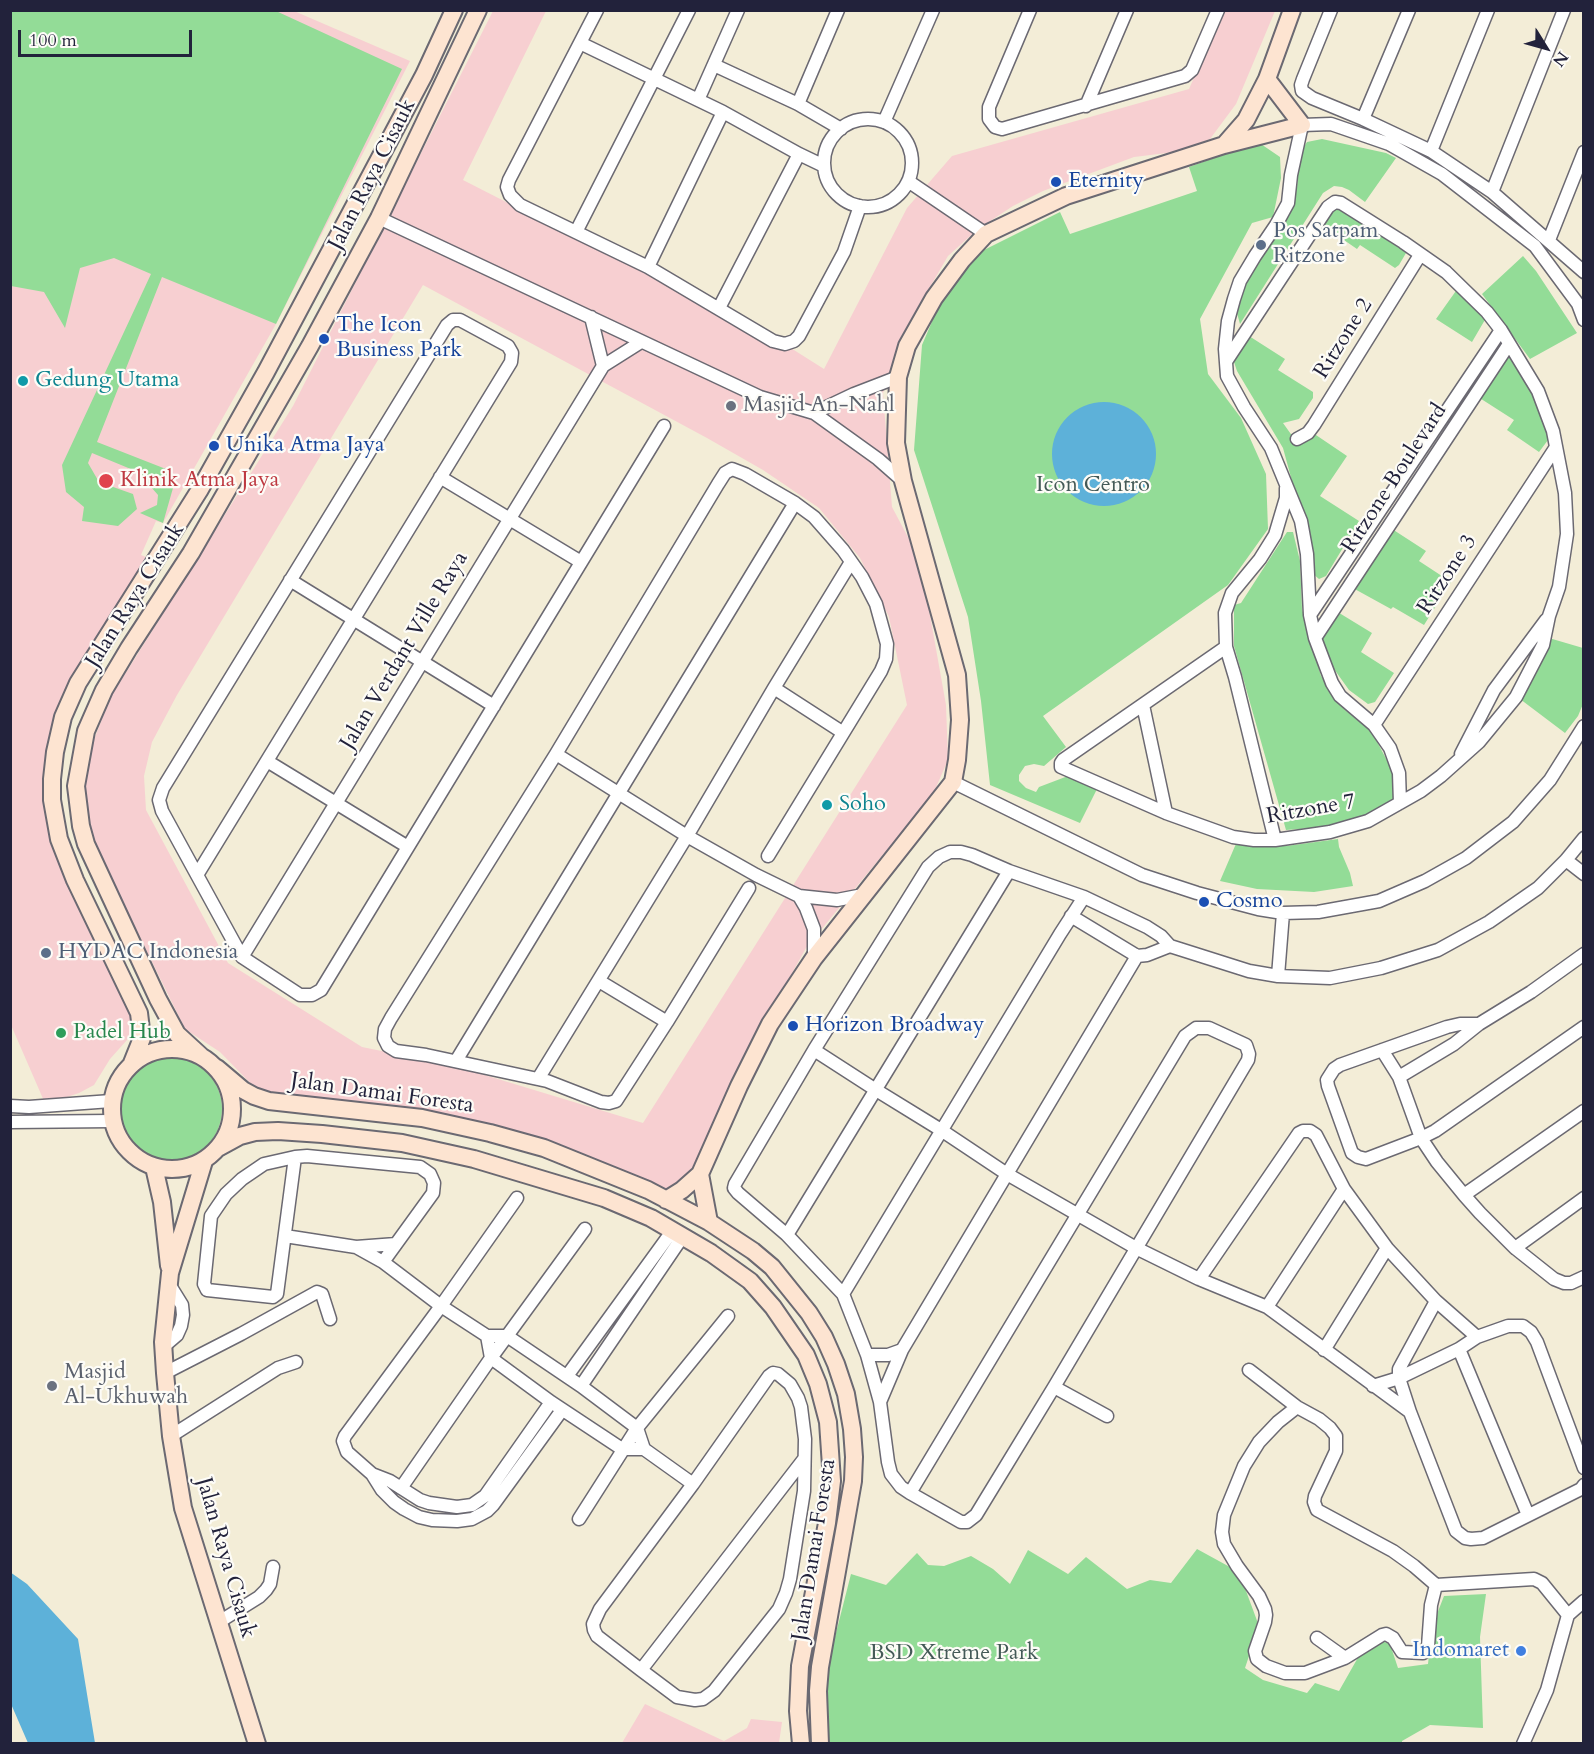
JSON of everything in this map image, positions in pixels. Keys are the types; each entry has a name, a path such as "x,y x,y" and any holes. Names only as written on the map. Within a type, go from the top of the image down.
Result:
{"main road":[{"name":"Jalan Raya Cisauk","path":"132,1063 142,1038 139,1013 75,880 58,839 52,800 52,779 63,717 78,683 194,499 266,372 423,75 454,10"},
{"name":"Jalan Raya Cisauk","path":"201,1056 177,1034 158,999 86,844 81,826 76,786 86,731 104,690 213,516 379,218 478,10"},
{"path":"1224,145 1246,120 1267,79 1292,10"},
{"path":"666,1200 700,1174 739,1086 770,1024 814,958 953,782 960,720 957,675 903,481 896,443 898,377 907,346 934,298 962,260 986,234 1066,196 1224,145 1302,125 1267,79"},
{"path":"178,1049 201,1056 217,1068 226,1083 231,1099 232,1117 227,1133 218,1148 204,1161 179,1169 153,1167 134,1157 120,1141 112,1121 111,1101 118,1080 132,1063 154,1051 178,1049"},
{"name":"Jalan Damai Foresta","path":"217,1068 243,1090 269,1101 422,1118 544,1148 612,1174 709,1222 753,1251 772,1267 809,1312 824,1337 846,1394 852,1429 853,1481 820,1667 818,1715 820,1743"},
{"name":"Jalan Damai Foresta","path":"218,1148 240,1136 255,1132 278,1131 402,1143 474,1159 604,1197 678,1233 750,1281 773,1307 806,1355 818,1384 828,1422 832,1481 827,1523 800,1666 798,1711 801,1743"},
{"name":"Jalan Raya Cisauk","path":"204,1161 191,1197 169,1279 163,1347 165,1373 171,1436 183,1508 257,1743"},
{"name":"Jalan Raya Cisauk","path":"153,1167 162,1202 169,1279"},
{"path":"604,1197 612,1174"},
{"path":"700,1174 709,1222"},
{"path":"789,1329 809,1312"}],"street":[{"path":"597,10 507,187 510,195 520,205 648,267 773,341 785,344 794,341 803,329 844,252 860,206"},
{"path":"576,232 689,10"},
{"path":"698,100 738,10"},
{"path":"798,104 838,10"},
{"path":"884,122 933,10"},
{"path":"1030,10 989,107 989,118 995,127 1002,129 1185,76 1192,70 1218,10"},
{"path":"1086,105 1127,10"},
{"path":"1331,10 1303,79 1302,91 1312,98 1364,118 1431,151 1492,192 1584,272"},
{"path":"1364,118 1409,10"},
{"path":"1431,151 1488,10"},
{"path":"1492,192 1564,10"},
{"path":"580,43 723,112 825,166"},
{"path":"714,65 798,104 841,129"},
{"path":"648,267 723,112"},
{"path":"862,119 873,119 893,126 907,142 912,161 908,181 902,191 883,204 871,206 860,206 846,201 836,192 828,180 825,166 826,152 831,139 841,129 862,119"},
{"path":"1400,803 1399,773 1390,748 1374,725 1341,696 1332,683 1310,615 1307,554 1301,521 1271,448 1227,376 1228,321 1234,299 1240,281 1288,203 1291,175 1302,125 1331,124 1389,144 1442,174 1535,246 1578,304 1584,320"},
{"path":"1549,240 1584,152"},
{"path":"718,308 799,154"},
{"path":"908,181 986,234"},
{"path":"1227,360 1314,227 1328,207 1335,202 1341,203 1446,272 1487,312 1501,330 1538,390 1553,431 1565,493 1567,534 1559,587 1549,616 1494,690 1458,759"},
{"path":"379,218 760,397 814,413 878,459 903,481"},
{"name":"Ritzone 2","path":"1297,439 1308,433 1314,425 1420,255"},
{"path":"591,317 603,366"},
{"path":"197,875 511,362 512,357 508,346 457,319 447,325 163,788 159,800 162,812 242,957 300,995 312,995 321,990 664,426"},
{"name":"Ritzone Boulevard","path":"1310,615 1501,330"},
{"name":"Jalan Verdant Ville Raya","path":"242,957 603,366 641,342"},
{"name":"Ritzone Boulevard","path":"1316,638 1509,344"},
{"path":"814,413 898,377"},
{"name":"Ritzone 3","path":"1374,725 1556,447"},
{"path":"749,888 616,1101 601,1102 547,1081 456,1061 396,1051 388,1046 384,1038 385,1029 556,754 725,473 732,469 795,502 814,517 862,577 876,604 887,644 886,659 881,670 768,856"},
{"path":"440,477 581,562"},
{"path":"1275,840 1226,647 1226,613 1232,593 1260,559 1275,535 1286,498 1286,483"},
{"path":"456,1061 795,502"},
{"path":"538,1079 852,562"},
{"path":"291,580 494,706"},
{"name":"Ritzone 7","path":"1143,705 1063,760 1060,765 1063,769 1166,813 1233,837 1275,840 1330,832 1368,822 1400,803 1434,781 1479,742 1516,697 1543,645 1549,616"},
{"path":"1166,813 1143,705 1226,647"},
{"path":"774,688 842,732"},
{"path":"953,782 1142,875 1197,893 1258,909 1283,913 1318,912 1379,901 1425,881 1466,858 1513,822 1550,780 1584,726"},
{"path":"556,754 687,836 756,876 799,896 826,900 863,895"},
{"path":"267,761 408,847"},
{"path":"910,1493 1185,1036 1196,1028 1209,1028 1243,1042 1248,1049 1248,1060 976,1515 968,1522 961,1522 910,1493 901,1487 891,1474 879,1402 867,1355 843,1294 787,1235 745,1200 734,1186 814,1050 928,867 939,857 950,852 972,855 1009,871 1084,897 1147,927 1161,936 1170,946 1248,971 1278,976 1330,978 1381,969 1438,950 1489,922 1538,888 1584,838"},
{"path":"1566,860 1584,874"},
{"path":"787,1235 1009,871"},
{"path":"799,896 814,929 814,958"},
{"path":"843,1294 1084,897"},
{"path":"1278,976 1283,913"},
{"path":"1071,916 1137,956 1147,955 1170,946"},
{"path":"1399,1077 1454,1044 1479,1023 1531,992 1584,954"},
{"path":"879,1402 902,1350 1137,956"},
{"path":"599,981 667,1022"},
{"path":"1479,1023 1447,1027 1334,1069 1327,1080 1328,1086 1352,1153 1366,1159 1435,1131 1584,1027"},
{"path":"814,1050 1006,1174 1136,1248 1198,1279 1267,1307 1410,1412"},
{"path":"1382,1050 1399,1077 1421,1138 1464,1195 1515,1248 1554,1279 1571,1283 1584,1277"},
{"path":"10,1106 29,1107 111,1101"},
{"path":"1464,1195 1584,1111"},
{"path":"10,1122 112,1121"},
{"path":"1198,1279 1299,1133 1306,1130 1316,1135 1344,1189 1387,1248 1436,1301 1477,1336"},
{"path":"295,1157 277,1294 273,1298 207,1290 204,1284 211,1216 226,1194 242,1179 264,1164 295,1157 307,1156 420,1167 430,1174 434,1183 433,1193 383,1263"},
{"path":"1267,1307 1344,1189"},
{"path":"517,1198 343,1441 347,1452 372,1474 382,1490 404,1509 424,1519 441,1521 472,1519 487,1511 489,1500 551,1402"},
{"path":"1515,1248 1584,1198"},
{"path":"401,1488 491,1358 585,1229"},
{"path":"581,1386 678,1233"},
{"path":"285,1236 356,1247 396,1244"},
{"path":"356,1247 383,1263 441,1306 488,1336 507,1336 567,1376 637,1428 644,1449"},
{"path":"1324,1350 1387,1248"},
{"path":"567,1376 658,1263"},
{"path":"165,1373 241,1335 317,1292 322,1293 330,1319"},
{"path":"1436,1301 1401,1364 1398,1374 1410,1412 1456,1531 1470,1539 1483,1538 1581,1489 1584,1485"},
{"path":"579,1519 637,1428 728,1316"},
{"path":"1373,1386 1399,1378 1460,1349 1477,1336 1508,1326 1523,1326 1531,1332 1537,1342 1584,1468"},
{"path":"488,1336 491,1358 562,1410 622,1449 644,1449 693,1484"},
{"path":"1460,1349 1528,1515"},
{"path":"867,1355 888,1355 902,1350"},
{"path":"171,1436 278,1368 296,1362"},
{"path":"1249,1370 1297,1407 1319,1419 1336,1436 1336,1450 1315,1496 1314,1502 1317,1510 1393,1551 1436,1585 1533,1579 1542,1583 1568,1615"},
{"path":"773,1373 778,1374 790,1384 798,1398 805,1439 804,1491 786,1593 779,1609 714,1691 703,1699 695,1701 678,1697 641,1671 597,1636 594,1630 595,1616 693,1484 770,1376 773,1373"},
{"path":"1054,1387 1107,1416"},
{"path":"1297,1407 1278,1422 1259,1442 1244,1466 1224,1515 1222,1532 1224,1544 1259,1596 1265,1609 1265,1622 1255,1651 1257,1659 1273,1669 1295,1674 1314,1670 1345,1658 1384,1634 1393,1638 1402,1652 1423,1653 1426,1651 1431,1605 1436,1585"},
{"path":"372,1474 390,1481 420,1500 436,1505 457,1507 489,1500 562,1410"},
{"path":"641,1671 804,1459"},
{"path":"219,1622 259,1597 266,1590 270,1584 273,1567"},
{"path":"1523,1743 1547,1690 1568,1615 1584,1601"},
{"path":"1317,1638 1345,1658"}],"shaded area":[{"path":"11,11 294,11 410,61 276,324 163,523 156,521 141,555 146,557 72,682 52,727 47,746 47,779 52,824 131,1012 131,1029 127,1040 110,1059 94,1085 55,1101 44,1101 11,1025"},
{"path":"493,11 546,11 463,180 786,345 824,369 907,208 952,156 1189,89 1223,11 1275,11 1236,104 1210,139 1175,152 1134,157 1043,191 1013,206 978,229 948,256 902,335 883,393 892,507 918,556 946,705 948,760 930,801 806,948 746,1056 681,1199 558,1152 262,1095 220,1052 185,1029 94,844 83,798 90,750 110,698 293,406","holes":["423,285 763,470 819,508 860,558 889,617 907,705 643,1123 455,1066 362,1047 228,963 146,810 144,776 152,742 177,695"]},
{"path":"645,1704 724,1741 747,1728 751,1719 782,1722 779,1743 622,1743"}],"green space":[{"path":"10,11 276,11 402,69 276,324 162,277 97,442 171,471 175,481 163,523 140,513 157,505 158,495 138,472 92,453 88,463 99,482 133,494 137,509 118,526 82,521 84,507 66,492 62,465 151,274 114,258 80,268 65,328 44,292 11,286"},
{"path":"1322,139 1386,153 1396,158 1365,202 1342,187 1334,186 1323,193 1240,324 1235,306 1254,265 1279,230 1297,188 1299,154 1307,142"},
{"name":"Icon Centro","path":"1258,142 1280,157 1281,178 1273,217 1252,223 1200,319 1208,374 1241,418 1266,474 1268,529 1228,585 1043,716 1066,747 1044,766 1034,764 1025,766 1019,775 1019,781 1026,788 1036,792 1039,787 1068,776 1097,789 1080,823 990,785 981,701 968,617 914,450 922,345 945,291 976,254 1060,212 1070,234 1197,191 1189,167"},
{"path":"1335,200 1408,247 1399,265 1395,268 1360,245 1357,249 1322,225"},
{"path":"1523,256 1536,271 1577,333 1530,359 1482,294"},
{"path":"1458,288 1486,318 1472,342 1436,319"},
{"path":"1249,336 1285,359 1278,370 1313,392 1313,398 1299,419 1283,423 1293,437 1313,433 1347,456 1320,496 1359,521 1326,576 1319,579 1312,573 1308,540 1283,448 1237,371 1233,359"},
{"path":"1505,346 1525,370 1549,430 1548,440 1539,452 1507,430 1514,420 1475,395"},
{"path":"1389,527 1426,551 1419,561 1451,582 1424,625 1351,587"},
{"path":"1287,532 1293,532 1300,561 1302,609 1321,676 1344,709 1372,732 1393,772 1395,798 1367,815 1326,827 1286,830 1234,646 1234,605 1241,603"},
{"path":"1336,611 1372,633 1361,652 1394,673 1375,702 1368,704 1349,690 1334,669 1325,649 1320,635"},
{"path":"1549,638 1583,648 1583,704 1578,716 1565,733 1520,699"},
{"path":"1238,839 1286,846 1338,839 1353,886 1314,892 1257,889 1220,881"},
{"path":"170,1057 190,1061 207,1072 218,1089 222,1109 218,1129 207,1146 190,1157 170,1161 150,1157 133,1146 122,1129 118,1109 122,1089 133,1072 150,1061"},
{"name":"BSD Xtreme Park","path":"1197,1549 1239,1572 1259,1626 1245,1668 1263,1680 1307,1693 1315,1683 1339,1691 1360,1654 1379,1640 1390,1644 1398,1668 1428,1664 1432,1627 1444,1596 1486,1594 1480,1637 1483,1728 1430,1725 1402,1741 1402,1744 825,1744 824,1680 851,1574 886,1585 917,1553 928,1565 944,1566 971,1556 993,1569 1010,1584 1028,1550 1068,1574 1086,1557 1127,1589 1150,1580 1171,1583"}],"water":[{"path":"1104,402 1124,406 1141,417 1152,434 1156,454 1152,474 1141,491 1124,502 1104,506 1084,502 1067,491 1056,474 1052,454 1056,434 1067,417 1084,406"},
{"path":"10,1572 27,1584 78,1639 95,1743 28,1743 11,1704"}],"place":[{"name":"Eternity","path":"1056,182"},
{"name":"Pos Satpam Ritzone","path":"1261,245"},
{"name":"The Icon Business Park","path":"324,339"},
{"name":"Gedung Utama","path":"23,381"},
{"name":"Masjid An-Nahl","path":"731,406"},
{"name":"Unika Atma Jaya","path":"214,446"},
{"name":"Klinik Atma Jaya","path":"106,481"},
{"name":"Soho","path":"827,805"},
{"name":"Cosmo","path":"1204,902"},
{"name":"HYDAC Indonesia","path":"46,953"},
{"name":"Horizon Broadway","path":"793,1026"},
{"name":"Padel Hub","path":"61,1033"},
{"name":"Masjid Al-Ukhuwah","path":"52,1386"},
{"name":"Indomaret","path":"1521,1651"}]}
